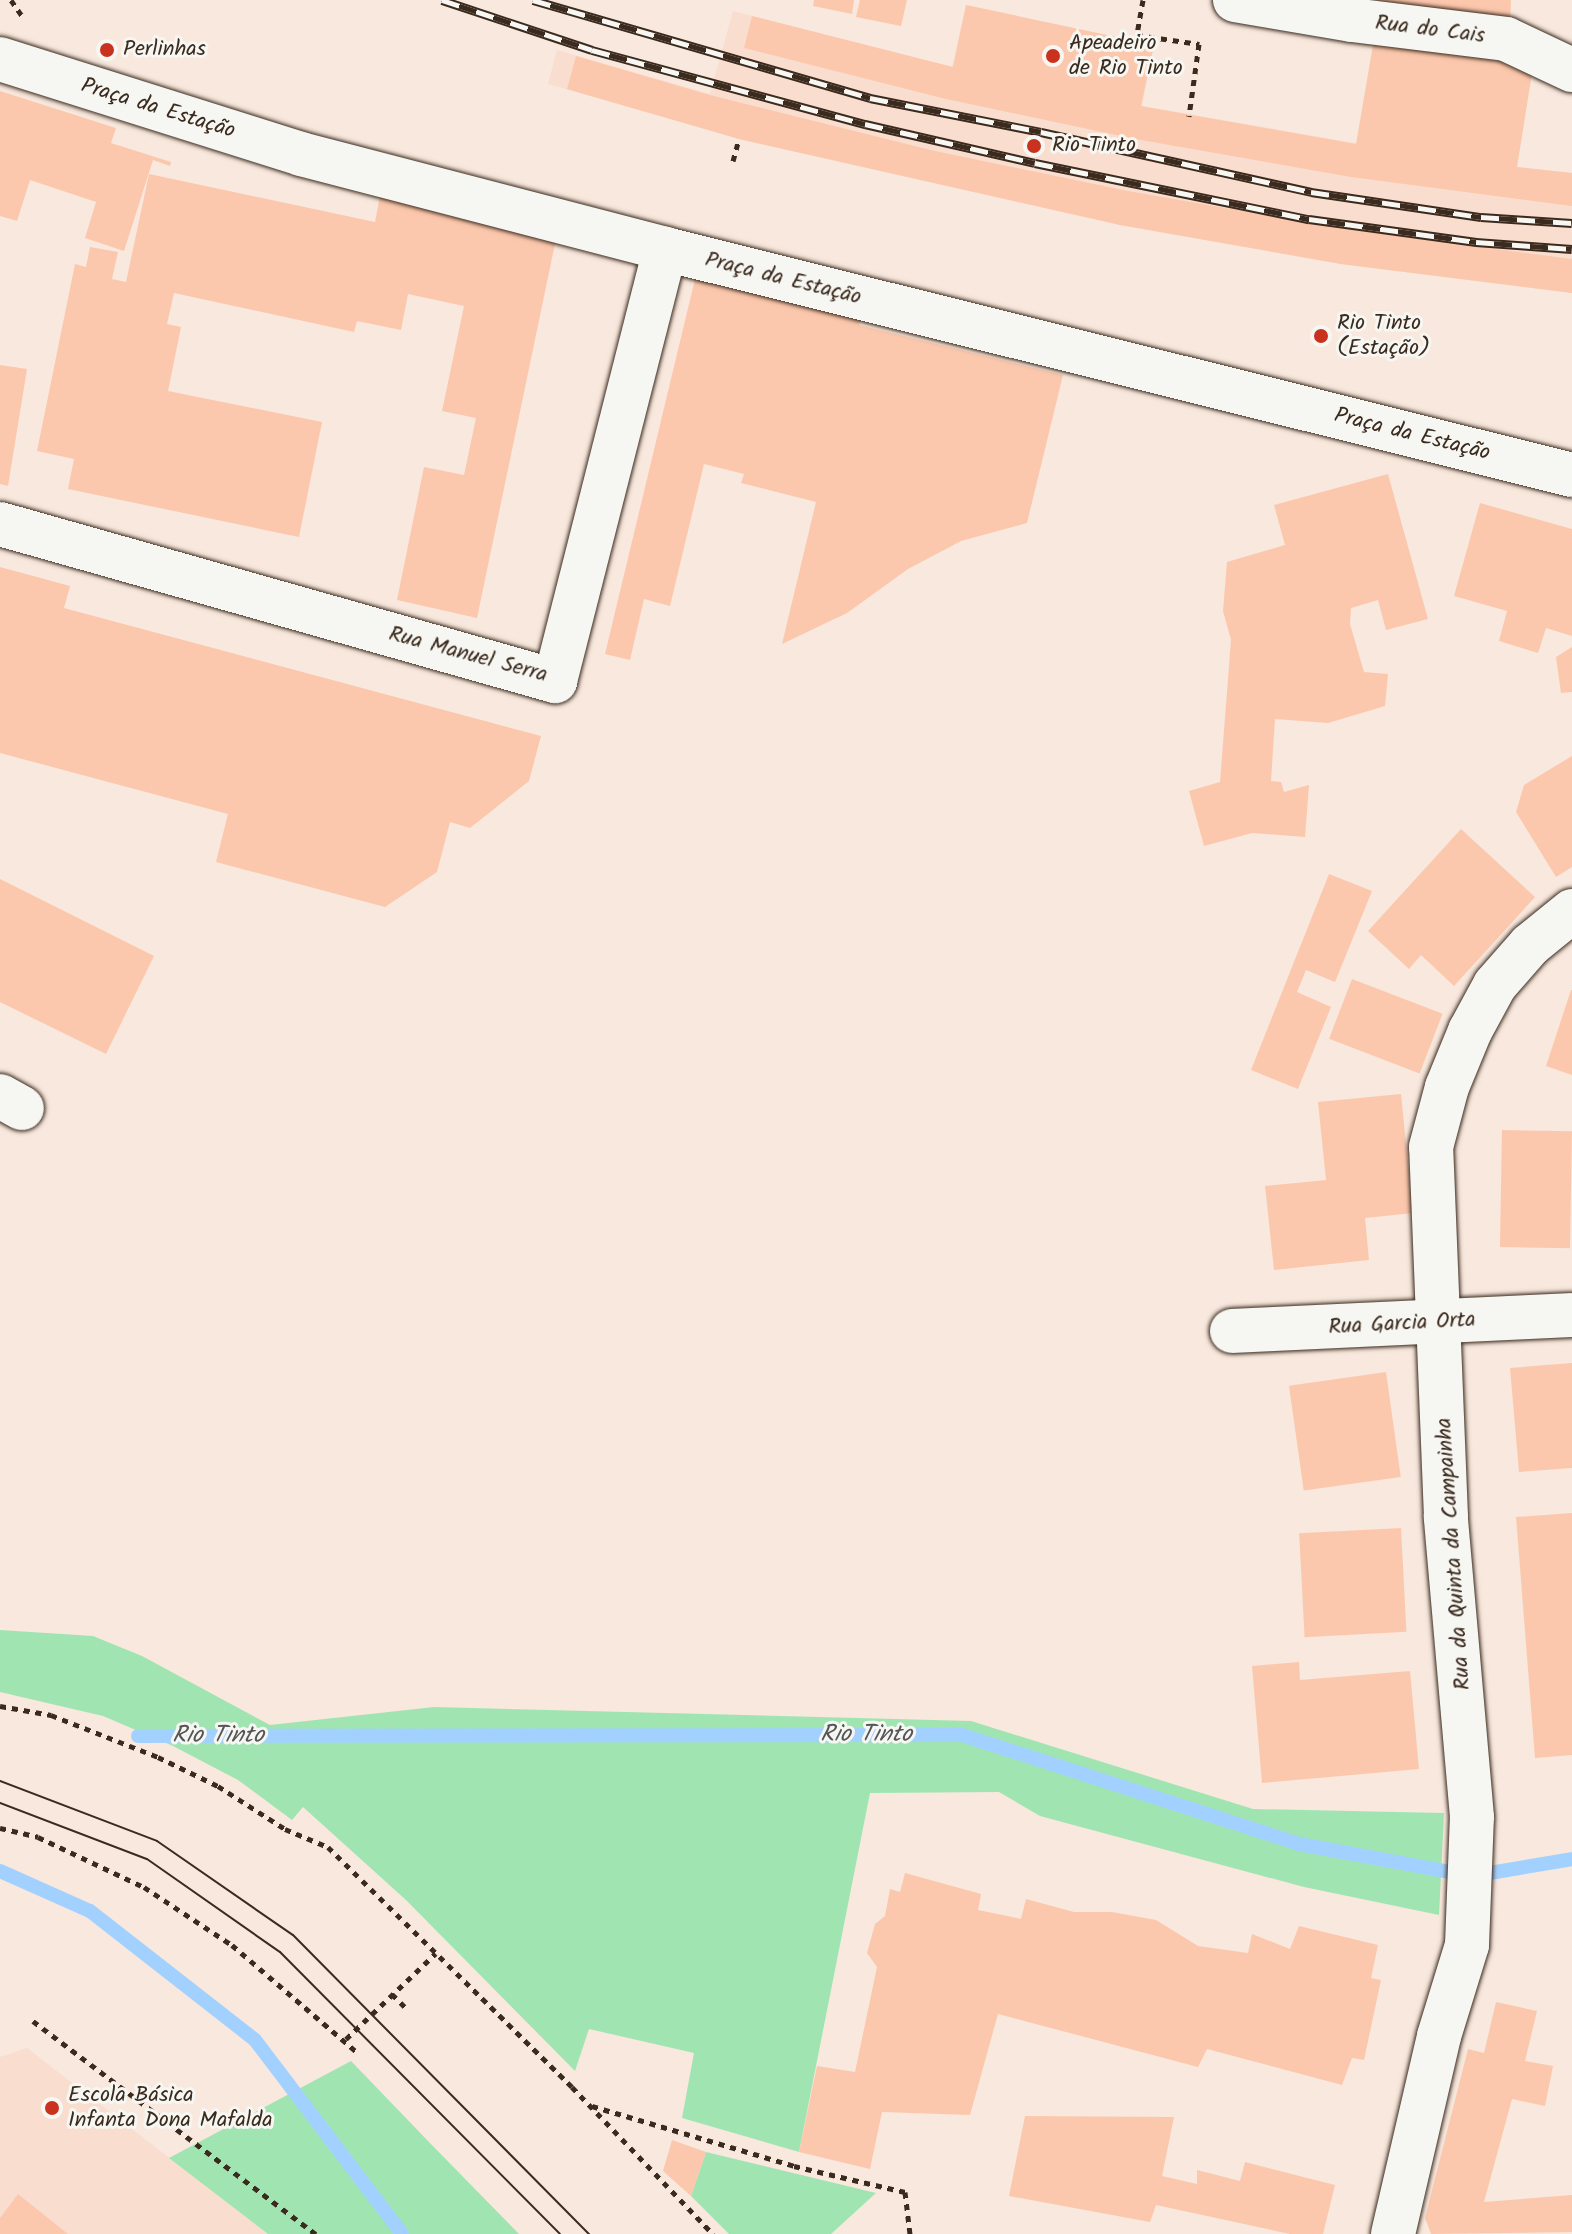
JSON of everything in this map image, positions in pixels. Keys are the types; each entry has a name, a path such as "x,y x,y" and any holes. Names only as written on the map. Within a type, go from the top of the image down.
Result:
{"street":[{"name":"Rua do Cais","path":"1235,0 1352,20 1506,39 1572,70"},
{"name":"Praça da Estação","path":"0,59 301,154 665,249 1572,475"},
{"name":"Rua Manuel Serra","path":"0,524 555,681 665,249"},
{"name":"Rua da Quinta da Campainha","path":"1393,2234 1436,2050 1467,1945 1472,1817 1446,1517 1431,1147 1447,1087 1470,1031 1495,985 1530,945 1572,911"},
{"name":"Rua Garcia Orta","path":"1232,1331 1572,1315"}],"path":[{"path":"1143,0 1137,35 1199,44 1189,116"},
{"path":"733,161 739,139"},
{"path":"0,1706 51,1715 158,1757 218,1786 285,1829 328,1847 590,2105 713,2234"},
{"path":"0,1828 38,1837 144,1887 232,1945 346,2039 358,2053"},
{"path":"346,2039 436,1953"},
{"path":"392,1994 405,2007"},
{"path":"33,2021 316,2234"},
{"path":"590,2105 794,2166 905,2192 910,2234"}],"shaded area":[{"path":"966,5 1154,45 1142,106 1516,171 1517,167 1572,173 1572,293 1341,264 1120,225 739,139 548,84 557,50 710,94 733,11 952,67"},
{"name":"Escola Básica Infanta Dona Mafalda","path":"27,2048 268,2234 0,2234 0,2057"}],"green space":[{"path":"0,1630 93,1636 142,1656 270,1725 434,1707 971,1721 1253,1809 1444,1813 1439,1915 1304,1887 1040,1816 999,1792 870,1793 799,2152 682,2118 694,2053 589,2029 575,2071 406,1900 303,1807 292,1820 238,1780 173,1746 103,1716 0,1692"},
{"path":"351,2061 519,2234 268,2234 169,2158"},
{"path":"706,2152 876,2193 831,2234 729,2234 691,2196"}],"building":[{"path":"814,0 854,0 852,14 813,6"},
{"path":"860,0 907,0 901,26 856,17"},
{"path":"1379,0 1511,0 1510,27 1380,9"},
{"path":"966,5 1154,45 1141,106 1356,144 1374,39 1533,67 1517,167 1572,173 1572,206 1351,177 1135,139 946,99 744,48 752,16 953,67"},
{"path":"576,56 710,95 935,151 1128,191 1346,229 1572,259 1572,293 1341,264 1120,225 739,139 567,89"},
{"path":"0,91 116,128 111,143 171,162 170,166 153,160 124,251 85,238 96,202 30,180 17,221 0,216"},
{"path":"149,174 375,222 380,196 557,234 477,618 397,600 424,467 464,475 476,418 442,411 464,306 408,294 401,330 357,321 354,332 174,293 167,324 181,327 168,391 322,422 299,537 68,489 74,459 37,451 75,264 86,267 90,247 118,252 112,279 126,282"},
{"path":"695,279 861,319 859,325 1063,375 1027,523 961,541 908,569 847,613 782,644 816,502 741,483 744,474 704,464 670,606 644,599 630,660 605,654"},
{"path":"0,365 27,369 8,486 0,484"},
{"path":"1388,474 1428,619 1386,630 1378,600 1351,608 1350,624 1364,672 1388,674 1385,706 1328,723 1275,719 1271,781 1281,782 1284,792 1309,785 1305,837 1252,833 1204,846 1189,791 1220,782 1231,640 1223,611 1227,562 1285,545 1274,505"},
{"path":"1480,503 1572,529 1572,636 1546,628 1538,653 1499,641 1507,611 1454,596"},
{"path":"0,567 70,586 64,608 541,736 529,781 470,828 450,822 437,872 385,907 216,862 228,814 0,753"},
{"path":"1572,647 1572,692 1561,693 1556,657"},
{"path":"1572,756 1572,867 1556,877 1516,812 1524,785"},
{"path":"1461,829 1535,897 1454,986 1421,955 1409,969 1368,931"},
{"path":"1329,874 1372,891 1335,982 1306,970 1297,992 1331,1007 1298,1089 1251,1070"},
{"path":"0,879 154,956 106,1054 0,1002"},
{"path":"1352,979 1443,1014 1420,1074 1329,1039"},
{"path":"1572,990 1572,1075 1546,1066"},
{"path":"1401,1094 1413,1213 1365,1218 1369,1260 1274,1270 1265,1186 1326,1180 1318,1102"},
{"path":"1502,1130 1572,1131 1570,1248 1500,1247"},
{"path":"1572,1363 1572,1468 1519,1472 1510,1368"},
{"path":"1386,1372 1401,1477 1304,1491 1289,1386"},
{"path":"1572,1513 1572,1755 1535,1758 1516,1517"},
{"path":"1401,1528 1406,1632 1305,1637 1299,1533"},
{"path":"1299,1662 1300,1680 1410,1671 1419,1769 1262,1783 1252,1666"},
{"path":"905,1873 981,1894 978,1910 1021,1919 1026,1899 1074,1912 1112,1912 1156,1920 1198,1946 1248,1953 1252,1934 1290,1949 1299,1926 1378,1945 1371,1978 1381,1980 1364,2060 1352,2058 1342,2085 1207,2049 1198,2067 998,2014 970,2115 882,2112 870,2169 799,2152 817,2066 855,2072 877,1967 867,1953 875,1924 885,1916 890,1889 900,1892"},
{"path":"1496,2002 1537,2011 1525,2061 1553,2066 1545,2106 1512,2099 1484,2202 1572,2195 1572,2232 1431,2234 1425,2218 1468,2049 1484,2053"},
{"path":"1025,2116 1174,2117 1162,2176 1197,2184 1197,2170 1240,2181 1245,2162 1335,2185 1323,2234 1290,2234 1156,2205 1150,2222 1009,2196"},
{"path":"672,2140 706,2152 691,2196 663,2171"},
{"path":"18,2194 68,2234 0,2234 0,2218"}],"waterway":[{"name":"Rio Tinto","path":"138,1736 962,1735 1299,1844 1472,1876 1572,1859"},
{"path":"0,1871 90,1911 255,2040 402,2234"}],"tram line":[{"path":"0,1781 157,1841 293,1935 589,2234"},
{"path":"0,1803 147,1859 280,1952 560,2234"}],"railway":[{"path":"442,0 592,50 865,124 1035,163 1309,219 1476,242 1572,249"},
{"path":"533,0 870,98 1311,192 1481,217 1572,223"}],"place":[{"name":"Perlinhas","path":"107,50"},
{"name":"Apeadeiro de Rio Tinto","path":"1053,56"},
{"name":"Rio Tinto","path":"1034,146"},
{"name":"Rio Tinto (Estação)","path":"1321,336"},
{"name":"Escola Básica Infanta Dona Mafalda","path":"52,2108"}]}
